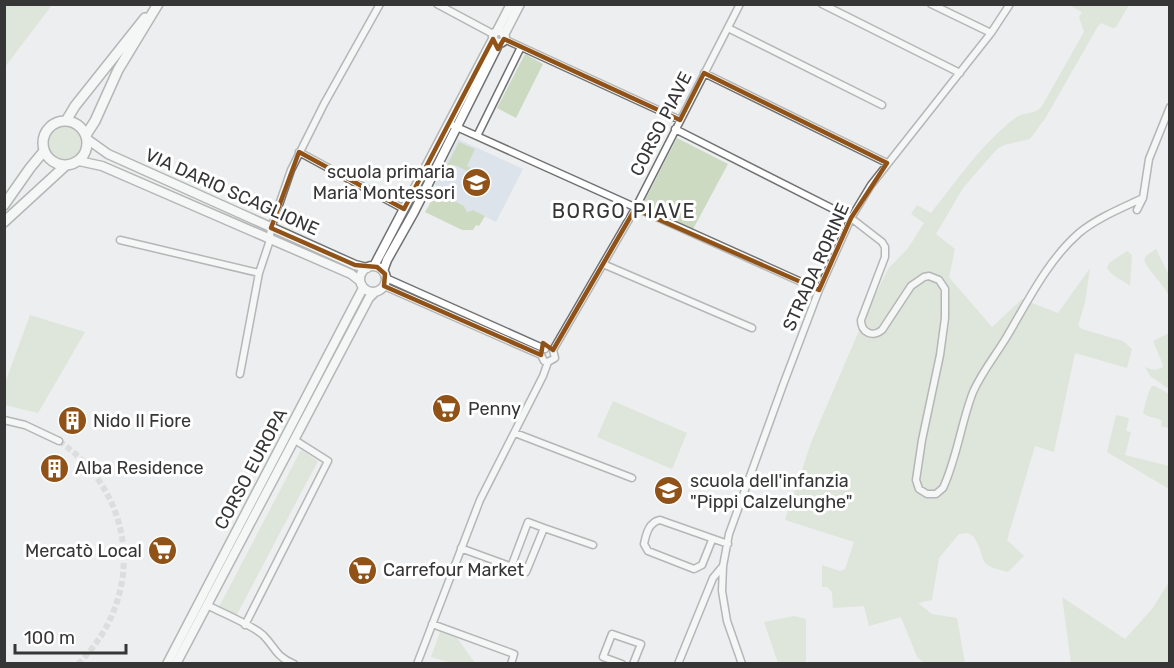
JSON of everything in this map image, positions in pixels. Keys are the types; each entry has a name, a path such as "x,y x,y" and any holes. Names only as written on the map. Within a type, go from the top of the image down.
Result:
{"main road":[{"path":"66,121 131,34 158,4"},
{"path":"4,222 65,166 79,161 86,151 87,137 118,70 158,4"},
{"path":"499,37 511,4"},
{"path":"375,292 384,279 387,260 453,126 499,37 520,4"},
{"path":"65,166 52,161 44,151 43,140 50,126 66,121 78,125 87,137"},
{"path":"371,267 453,126"},
{"name":"VIA DARIO SCAGLIONE","path":"87,137 108,154 355,265 371,267 384,279"},
{"path":"4,205 44,151"},
{"name":"VIA DARIO SCAGLIONE","path":"79,161 102,166 270,238 351,274 375,292"},
{"name":"CORSO EUROPA","path":"167,663 362,284 361,273 371,267"},
{"name":"CORSO EUROPA","path":"177,663 363,308 375,292"}],"street":[{"path":"240,374 259,273 271,228 299,152 380,4"},
{"path":"437,4 499,37 680,119"},
{"name":"CORSO PIAVE","path":"418,663 480,500 548,362 555,358 553,350 635,209 740,4"},
{"path":"822,4 960,73"},
{"path":"931,4 991,33"},
{"name":"STRADA RORINE","path":"742,663 727,621 722,591 723,566 729,534 819,290 850,218 871,185 991,33 1010,4"},
{"path":"728,28 882,105"},
{"path":"477,136 521,47"},
{"path":"704,73 887,163"},
{"path":"1137,210 1143,198 1149,159 1170,107"},
{"path":"453,126 819,290"},
{"path":"675,129 850,218 878,238 885,247 884,263 861,320 864,331 871,334 882,330 911,286 919,279 934,277 939,280 945,289 945,318 916,480 919,489 931,495 940,491 945,484 966,415 983,372 1051,266 1080,233 1104,217 1143,198"},
{"path":"299,152 404,209"},
{"path":"120,240 259,273"},
{"path":"603,264 752,328"},
{"path":"384,279 545,349 553,350"},
{"path":"384,279 541,355 544,361 548,362"},
{"path":"541,355 545,349"},
{"path":"4,420 32,428 59,441"},
{"path":"515,433 632,478"},
{"name":"CORSO EUROPA","path":"245,625 328,461 298,442"},
{"path":"712,540 702,565 694,569 648,551 644,544 651,525 657,520 663,520 728,544"},
{"path":"511,567 528,522 593,545"},
{"path":"461,548 526,572 544,528"},
{"path":"678,663 712,578 723,566"},
{"path":"207,606 262,634 276,654 294,663"},
{"path":"432,624 514,654 511,663"},
{"path":"622,663 603,657 612,634 641,644 633,663"},
{"path":"418,663 426,663"}],"highlighted area":[{"path":"493,39 498,49 504,39 680,120 704,73 887,163 851,218 819,290 635,209 553,350 543,343 541,355 384,286 385,274 377,267 355,265 271,228 299,152 404,209"}],"shaded area":[{"name":"scuola primaria Maria Montessori","path":"458,139 523,169 496,222 473,210 467,212 464,206 437,191 435,184"}],"green space":[{"path":"4,5 52,5 5,67"},
{"path":"1069,5 1129,5 1116,27 1112,28 1101,23 1098,26 1046,117 1030,139 997,149 963,188 936,234 955,249 949,277 992,327 1022,299 1058,313 1090,268 1085,303 1078,325 1082,329 1123,341 1132,349 1127,368 1075,353 1054,452 1035,446 1007,540 1024,556 1008,572 997,569 983,560 973,536 968,533 959,534 939,558 932,600 918,603 932,614 957,618 965,663 923,662 917,657 901,617 869,626 864,606 833,608 832,592 827,587 822,587 822,565 840,571 845,569 854,542 785,520 812,440 870,305 888,269 908,248 924,223 911,214 917,205 931,213 969,164 1002,129 1017,117 1036,111 1042,106 1084,32 1079,17 1082,12"},
{"path":"525,54 543,64 516,118 497,108"},
{"path":"65,126 77,131 82,143 77,155 65,160 53,155 48,143 53,131"},
{"path":"677,138 728,164 692,231 641,208"},
{"path":"459,142 475,149 467,166 475,170 473,174 455,165 450,174 444,171"},
{"path":"437,191 464,206 467,212 473,210 485,216 479,226 476,225 473,230 462,230 425,212"},
{"path":"1156,249 1169,275 1169,296 1144,260"},
{"path":"1127,251 1132,255 1130,286 1114,276 1107,268 1109,263"},
{"path":"30,315 85,332 38,413 5,405 5,383"},
{"path":"1169,333 1169,389 1150,376 1145,367 1154,370 1162,368 1163,365 1153,341"},
{"path":"1152,386 1169,394 1169,428 1161,426 1162,421 1147,416 1143,412"},
{"path":"613,401 687,433 672,469 597,437"},
{"path":"1116,415 1129,418 1126,431 1131,432 1125,455 1169,466 1169,489 1107,452"},
{"path":"301,450 318,461 236,616 219,607"},
{"path":"1169,582 1169,663 1071,663 1062,597 1125,639 1152,609"},
{"path":"794,616 806,619 806,663 778,663 764,622"},
{"path":"440,632 457,638 475,663 452,663 431,657"}],"tunnel":[{"path":"59,441 85,463 104,489 117,518 123,548 122,578 115,608 100,637 78,664"}],"place":[{"name":"scuola primaria Maria Montessori","path":"476,182"},
{"name":"Penny","path":"447,409"},
{"name":"Nido Il Fiore","path":"72,421"},
{"name":"Alba Residence","path":"54,468"},
{"name":"scuola dell'infanzia \"Pippi Calzelunghe\"","path":"669,491"},
{"name":"Mercatò Local","path":"163,551"},
{"name":"Carrefour Market","path":"362,570"}],"district":[{"name":"BORGO PIAVE","path":"624,211"}]}
